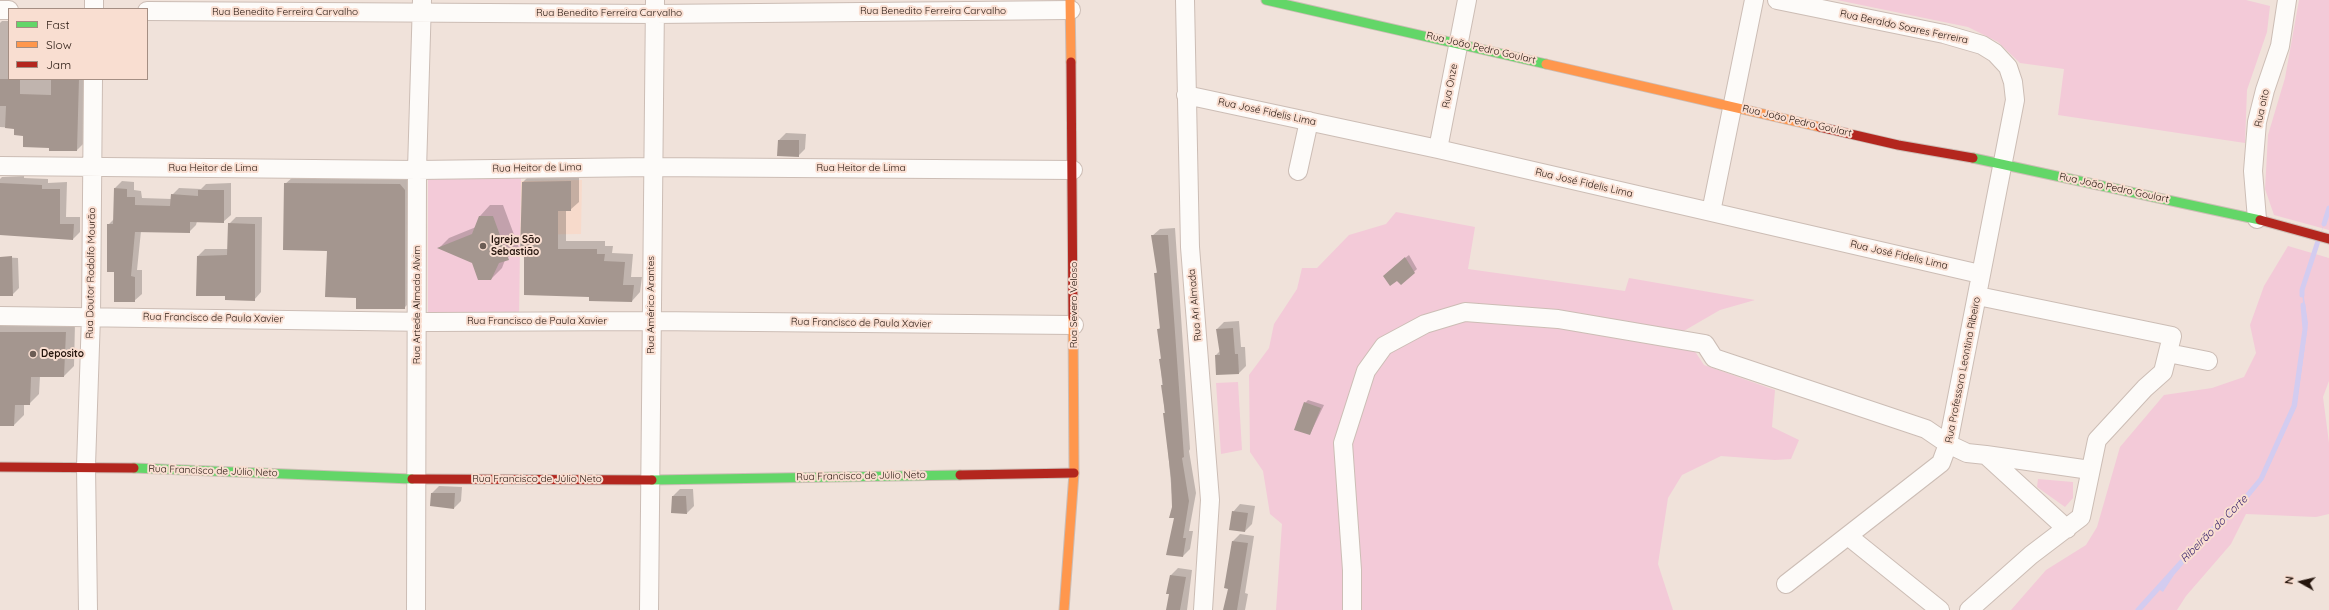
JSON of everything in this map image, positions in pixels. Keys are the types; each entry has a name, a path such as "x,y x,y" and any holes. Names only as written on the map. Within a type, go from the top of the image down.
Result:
{"street":[{"name":"Rua Ari Almada","path":"1185,0 1190,247 1210,500 1203,610"},
{"name":"Rua João Pedro Goulart","path":"1266,0 1898,144 2003,164 2257,219 2329,239"},
{"name":"Rua Onze","path":"1438,149 1467,0"},
{"path":"1711,212 1731,105 1754,0"},
{"name":"Rua Beraldo Soares Ferreira","path":"1777,0 1966,39 1982,45 1995,53 2008,67 2013,82"},
{"name":"Rua oito","path":"2257,219 2252,171 2257,122 2265,90 2280,46 2287,0"},
{"name":"Rua Benedito Ferreira Carvalho","path":"148,11 422,6 655,7 1070,5"},
{"name":"Rua Severo Veloso","path":"1064,610 1074,473 1073,170 1070,5"},
{"name":"Rua Artede Almada Alvim","path":"416,610 418,479 417,170 422,6"},
{"name":"Rua Américo Arantes","path":"649,610 651,480 650,321 655,7"},
{"name":"Rua Doutor Rodolfo Mourão","path":"88,610 86,466 91,316 93,80"},
{"name":"Rua Professora Leontina Ribeiro","path":"1786,584 1941,463 1948,444 1978,296 1980,274 2003,164 2015,100 2013,82"},
{"name":"Rua José Fidelis Lima","path":"1186,95 1438,149 1980,274"},
{"path":"1298,171 1309,121"},
{"name":"Rua Heitor de Lima","path":"0,166 417,170 652,167 1073,170"},
{"path":"1969,610 2030,554 2081,518 2097,440 2145,388 2163,372 2172,336 1978,296"},
{"path":"1352,610 1352,570 1343,443 1366,371 1384,346 1425,324 1465,312 1558,319 1704,344 1714,358 1926,429 1948,444 1967,452 2090,470"},
{"name":"Rua Francisco de Paula Xavier","path":"0,316 91,316 417,322 650,321 1074,325"},
{"path":"2168,353 2208,361"},
{"path":"1986,455 2067,529"},
{"name":"Rua Francisco de Júlio Neto","path":"0,467 86,466 418,479 651,480 1074,473"},
{"path":"1848,536 1940,610"}],"shaded area":[{"path":"1837,0 2246,0 2270,6 2267,32 2247,90 2245,143 2058,115 2064,69 2020,63 1998,42 1968,27"},
{"path":"2299,0 2329,0 2329,230 2274,215 2265,189 2268,135 2285,78"},
{"path":"521,178 519,316 428,316 428,179"},
{"path":"582,180 581,234 520,235 521,181"},
{"path":"1396,212 1475,227 1468,269 1625,291 1629,278 1755,300 1720,310 1682,332 1704,365 1775,390 1772,427 1799,440 1791,459 1775,460 1721,456 1682,475 1668,498 1658,564 1673,610 1276,610 1282,524 1270,514 1263,471 1250,452 1249,375 1269,348 1274,324 1297,289 1302,268 1317,268 1349,235 1386,224"},
{"path":"2288,246 2329,258 2329,381 2323,397 2329,443 2329,514 2316,517 2246,514 2231,544 2186,596 2177,610 2011,610 2046,570 2086,545 2097,527 2120,447 2164,395 2212,388 2244,377 2256,353 2250,325 2264,286"},
{"path":"1238,382 1242,450 1221,454 1216,383"},
{"path":"2038,479 2073,482 2073,498 2065,507 2037,487"}],"water":[{"path":"2329,208 2303,291 2308,323 2297,406 2263,480 2238,511 2207,537 2174,575 2163,592 2160,590 2142,610 2138,610 2205,536 2236,509 2261,479 2294,406 2305,329 2302,290"}],"building":[{"path":"0,79 20,80 20,94 51,95 51,80 79,80 77,151 49,151 49,148 23,147 23,136 14,135 14,129 5,128 6,106 0,106"},
{"path":"778,140 799,140 799,157 777,156"},
{"path":"571,181 571,211 558,211 558,249 597,249 597,254 605,254 604,261 625,262 623,285 634,285 632,302 589,301 589,297 524,295 524,255 520,256 522,182"},
{"path":"0,183 42,185 42,189 60,189 60,224 74,224 73,240 0,235"},
{"path":"284,183 400,184 405,190 405,309 356,309 356,298 325,297 327,251 283,250"},
{"path":"114,188 127,189 127,197 135,197 135,205 170,206 171,194 198,196 198,190 224,190 224,223 190,222 190,233 135,232 131,276 135,277 135,302 114,302 114,272 107,272 107,224 113,224"},
{"name":"Igreja São Sebastião","path":"479,216 493,216 509,260 499,263 491,280 478,280 472,263 437,248 472,234"},
{"path":"228,223 255,224 255,301 225,300 225,296 196,296 197,256 227,255"},
{"path":"1151,235 1168,235 1184,457 1182,458 1189,501 1183,538 1186,538 1183,557 1166,555 1174,518 1169,518 1172,507 1171,478 1163,413 1165,413 1161,385 1163,385 1159,359 1161,359 1157,329 1160,329 1154,273 1157,273"},
{"path":"12,256 13,296 0,296 0,257"},
{"path":"1405,257 1415,273 1401,285 1397,281 1390,286 1383,276"},
{"path":"1233,328 1235,354 1238,354 1239,374 1216,375 1215,355 1220,355 1216,329"},
{"name":"Deposito","path":"0,332 66,332 64,377 31,377 30,405 15,405 14,426 0,426"},
{"path":"1304,402 1321,408 1310,435 1294,430"},
{"path":"431,493 455,493 454,509 430,506"},
{"path":"672,496 686,496 687,514 671,513"},
{"path":"1232,511 1248,513 1245,532 1229,530"},
{"path":"1232,541 1248,543 1237,610 1223,610 1228,589 1224,588"},
{"path":"1170,575 1186,577 1180,610 1166,610 1169,594 1166,594"}],"waterway":[{"name":"Ribeirão do Corte","path":"2324,224 2329,208"},
{"name":"Ribeirão do Corte","path":"2302,295 2302,290 2318,241"},
{"name":"Ribeirão do Corte","path":"2138,610 2205,536 2236,509 2261,479 2294,406 2305,329 2303,305"}],"traffic: fast":[{"path":"1266,0 1546,64"},
{"path":"1973,158 2260,220"},
{"path":"134,468 412,479"},
{"path":"652,480 960,475"}],"traffic: slow":[{"path":"1070,0 1071,62"},
{"path":"1546,64 1820,127"},
{"path":"1064,610 1074,473 1073,317"}],"traffic: jam":[{"path":"1071,62 1073,317"},
{"path":"1820,127 1898,145 1973,158"},
{"path":"2260,220 2329,239"},
{"path":"0,467 134,468"},
{"path":"960,475 1074,473"},
{"path":"412,479 652,480"}],"place":[{"name":"Igreja São Sebastião","path":"483,246"},
{"name":"Deposito","path":"33,354"}]}
